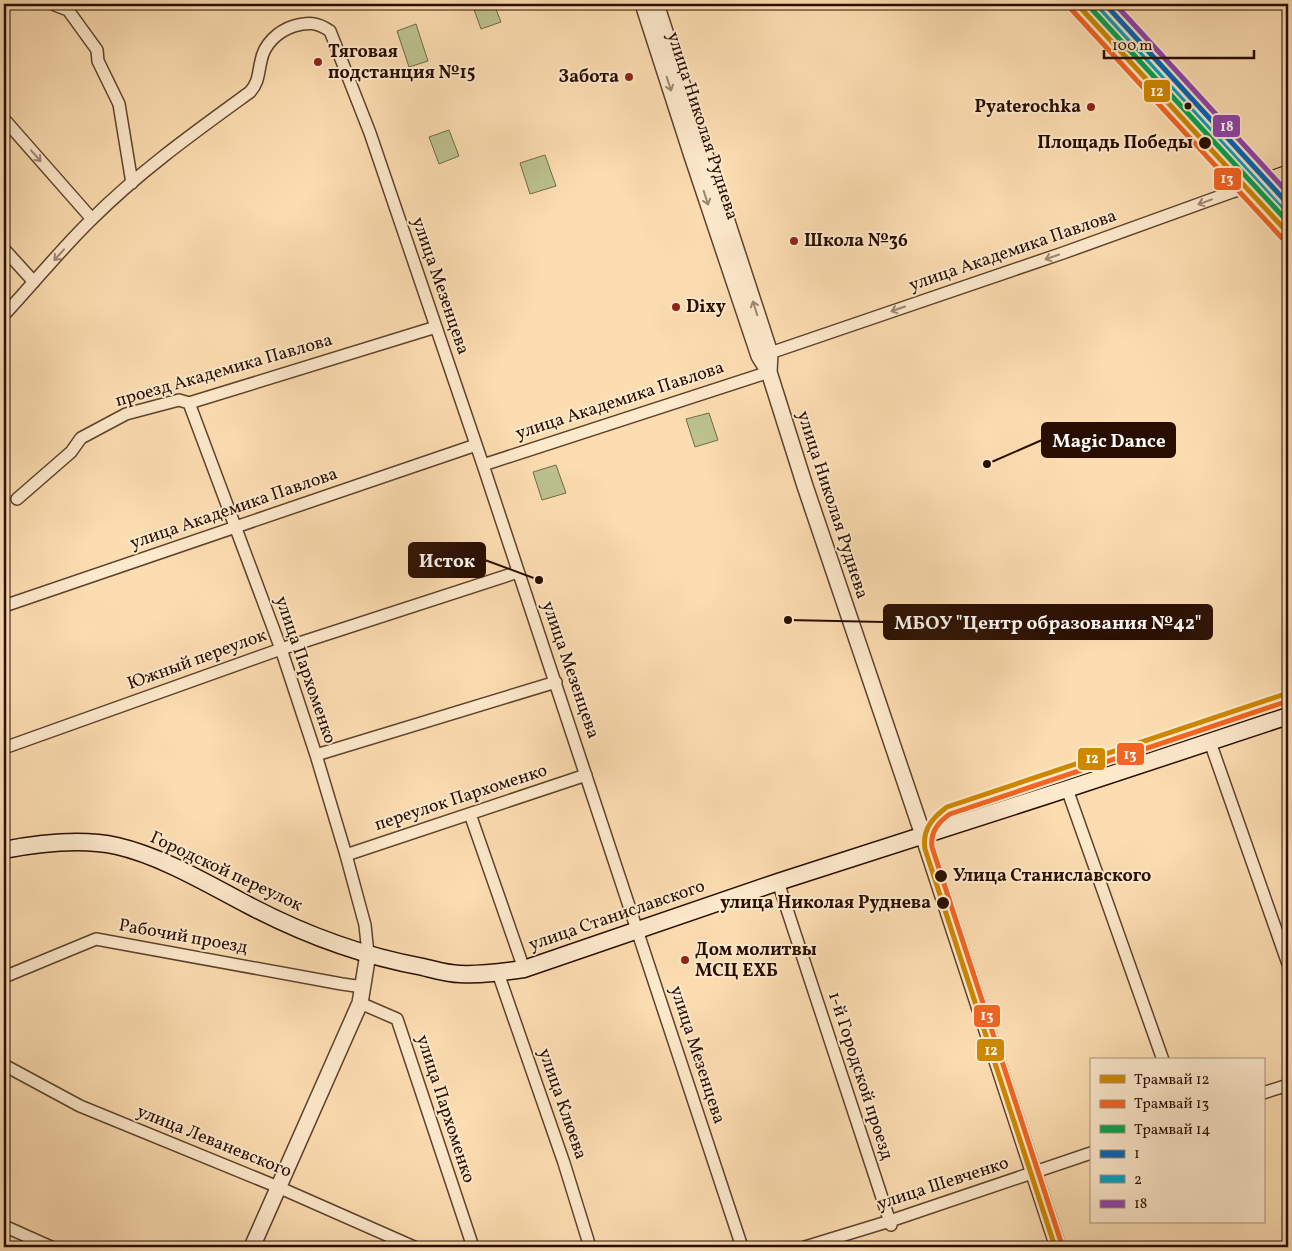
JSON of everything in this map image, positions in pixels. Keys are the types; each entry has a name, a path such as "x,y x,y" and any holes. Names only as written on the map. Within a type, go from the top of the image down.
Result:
{"main road":[{"path":"1105,4 1281,180"},
{"path":"1121,4 1281,180 1288,204"},
{"name":"улица Станиславского","path":"368,954 458,974 498,973 524,969 778,882 1288,716"},
{"name":"Городской переулок","path":"4,849 37,844 83,842 116,846 155,859 274,919 368,954"}],"street":[{"path":"4,314 92,219 132,183 119,104 98,61 97,50 68,10 55,4"},
{"name":"улица Николая Руднева","path":"643,4 760,356 769,372 847,613 923,835 1058,1247"},
{"name":"улица Николая Руднева","path":"656,4 770,353 769,372"},
{"name":"улица Мезенцева","path":"132,183 182,140 256,86 261,59 268,42 286,28 306,22 319,24 330,31 370,133 436,326 556,682 742,1247"},
{"path":"4,119 92,219"},
{"name":"улица Академика Павлова","path":"770,353 1063,253 1232,192 1281,180"},
{"path":"4,249 34,282"},
{"name":"проезд Академика Павлова","path":"17,499 71,452 81,438 126,414 178,400 189,403 436,326"},
{"name":"улица Академика Павлова","path":"483,465 769,372"},
{"name":"улица Пархоменко","path":"189,403 281,648 316,755 365,925 368,954"},
{"name":"улица Академика Павлова","path":"4,606 476,446"},
{"name":"Южный переулок","path":"4,748 281,648 518,572"},
{"path":"316,755 556,682"},
{"path":"1210,742 1288,964"},
{"name":"переулок Пархоменко","path":"346,855 586,775"},
{"path":"1067,789 1162,1058"},
{"path":"470,814 524,969"},
{"name":"1-й Городской проезд","path":"778,882 890,1223"},
{"name":"Рабочий проезд","path":"4,977 96,939 363,987"},
{"path":"252,1247 360,1003 368,954"},
{"name":"улица Клюева","path":"498,973 564,1163 590,1247"},
{"name":"улица Пархоменко","path":"360,1003 397,1020 473,1247"},
{"name":"улица Леваневского","path":"4,1065 80,1106 278,1187 414,1247"},
{"path":"1264,1093 1288,1084"},
{"name":"улица Шевченко","path":"805,1247 890,1223 1090,1153"},
{"path":"4,1226 50,1247"}],"green space":[{"path":"472,4 494,4 501,22 481,29"},
{"path":"416,24 428,61 409,67 397,31"},
{"path":"449,130 459,156 439,164 429,137"},
{"path":"545,155 556,186 530,194 520,163"},
{"path":"709,413 718,440 695,447 686,419"},
{"path":"556,465 566,493 542,500 533,472"}],"tram line":[{"name":"12","path":"1077,4 1288,233"},
{"name":"14","path":"1087,4 1288,222"},
{"name":"13","path":"1071,9 1282,238"},
{"name":"12","path":"1055,1247 925,849 924,842 929,825 947,807 1288,693"},
{"name":"13","path":"1062,1245 932,847 934,832 942,820 950,814 1288,701"}],"transit line":[{"name":"1","path":"1105,4 1288,204"},
{"name":"18","path":"1115,4 1288,193"},
{"name":"2","path":"1099,9 1282,209"}],"place":[{"name":"Тяговая подстанция №15","path":"318,62"},
{"name":"Забота","path":"629,77"},
{"name":"Pyaterochka","path":"1091,107"},
{"name":"Площадь Победы","path":"1205,143"},
{"name":"Школа №36","path":"794,241"},
{"name":"Dixy","path":"676,307"},
{"name":"Magic Dance","path":"987,464"},
{"name":"Исток","path":"539,580"},
{"name":"МБОУ \"Центр образования №42\"","path":"788,620"},
{"name":"Улица Станиславского","path":"941,876"},
{"name":"улица Николая Руднева","path":"943,903"},
{"name":"Дом молитвы МСЦ ЕХБ","path":"685,960"}]}
